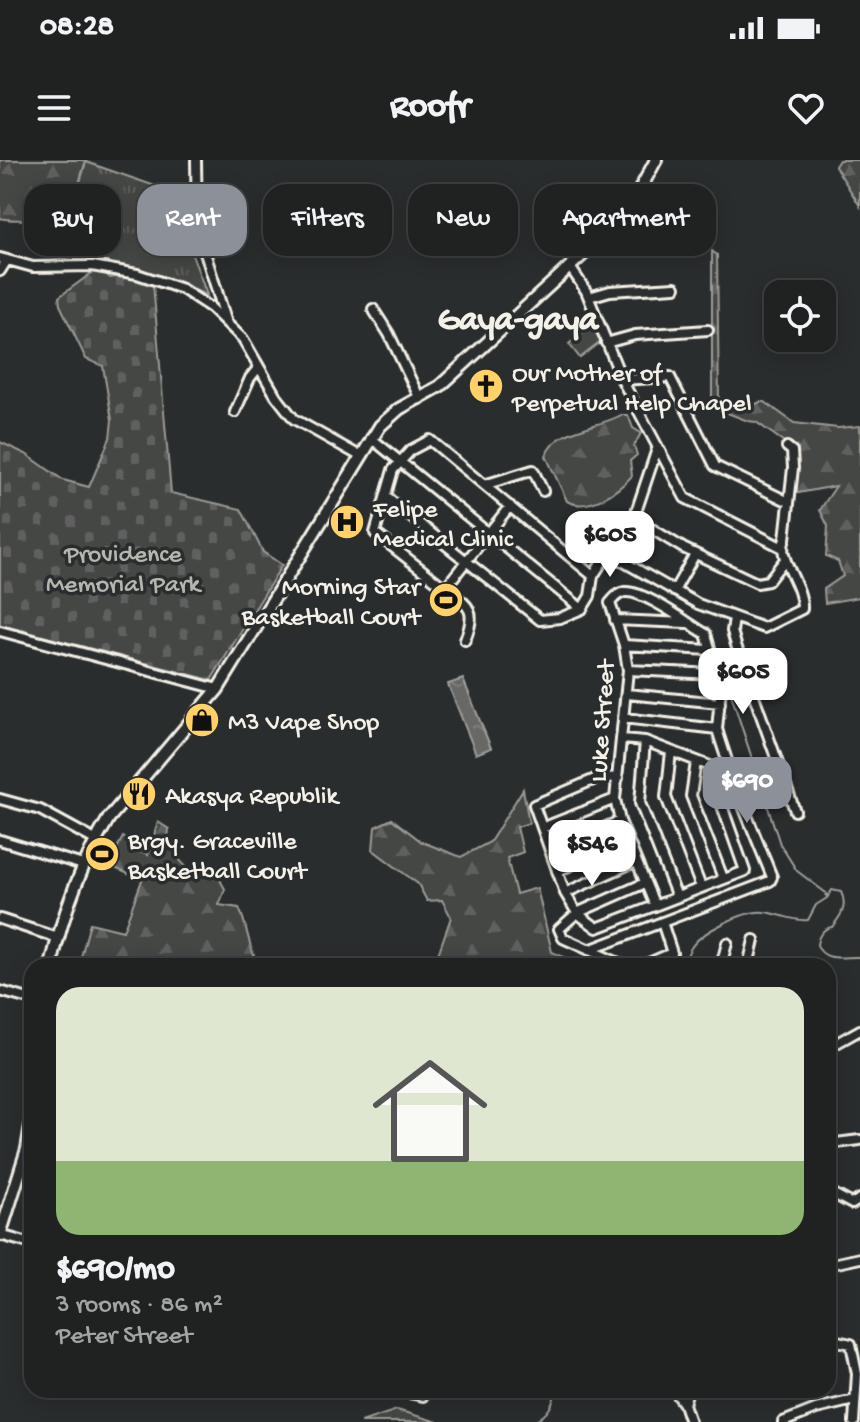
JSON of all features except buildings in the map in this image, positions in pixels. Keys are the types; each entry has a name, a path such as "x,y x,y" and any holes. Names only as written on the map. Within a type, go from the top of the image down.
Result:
{"main road":[{"path":"53,958 72,891 95,840 109,818 218,689 251,640 371,438 390,416 440,386 626,215 656,160"},
{"path":"1,1230 24,1158"}],"street":[{"path":"196,160 197,227 226,321"},
{"path":"0,271 4,259 33,267 80,265 137,274 182,289 202,301 243,339 276,396 294,419 360,456"},
{"path":"570,267 589,297 622,380 685,498 781,547"},
{"path":"589,297 610,291 675,287"},
{"path":"373,309 389,334 420,399"},
{"path":"606,343 635,335 708,330"},
{"path":"235,412 250,378 259,367"},
{"path":"622,380 670,377 715,466 789,502"},
{"path":"371,438 582,609"},
{"path":"465,640 473,619 468,606 375,533 389,480 399,461 430,440 593,576"},
{"path":"386,497 540,620 560,618 582,609 590,596 593,576 608,553 674,591 734,619 764,628 802,609 793,572 783,562 781,547 793,468 792,451 787,447"},
{"path":"657,449 634,518 695,554 757,583 768,581 783,562"},
{"path":"484,485 533,470 543,491"},
{"path":"445,588 510,506"},
{"path":"674,591 695,554"},
{"path":"589,950 772,879 725,771 717,729 721,688 706,634 640,595 627,592 615,596 610,603 590,596"},
{"name":"Luke Street","path":"610,603 624,645 628,670 615,799 620,821 655,906"},
{"path":"734,619 732,626 736,645 795,811"},
{"path":"615,620 687,623"},
{"path":"0,631 218,689"},
{"path":"624,645 709,650"},
{"path":"628,670 716,674"},
{"path":"627,694 720,703"},
{"path":"624,718 717,729"},
{"path":"622,739 645,741 725,771"},
{"path":"645,741 640,803 677,897"},
{"path":"671,752 666,797 701,887"},
{"path":"696,762 691,796 723,878"},
{"path":"618,778 600,777 534,805 565,893 577,913 597,928 745,871 720,800 725,771"},
{"path":"0,799 40,810 95,840"},
{"path":"542,828 615,799"},
{"path":"550,851 620,821"},
{"path":"0,840 83,865"},
{"path":"557,871 628,841"},
{"path":"565,893 636,861"},
{"path":"607,958 563,938 559,933 561,925 577,913 645,883"},
{"path":"0,919 58,938"},
{"path":"660,958 672,953 662,922"},
{"path":"750,958 754,940"},
{"path":"723,958 727,943"},
{"path":"0,991 24,998"},
{"path":"836,1044 860,1030"},
{"path":"836,1143 858,1142"},
{"path":"836,1195 852,1204 860,1199"},
{"path":"1,1230 24,1240"},
{"path":"836,1263 860,1258"},
{"path":"854,1422 855,1346"},
{"path":"680,1398 690,1422"},
{"path":"684,1404 686,1398"},
{"path":"783,1422 816,1409 854,1400"}],"green space":[{"path":"0,160 86,160 79,184 24,184 24,220 0,218"},
{"path":"839,160 860,160 860,206 835,166"},
{"path":"86,162 149,184 137,184 137,256 193,256 207,295 130,270 50,257 121,256 121,184 79,184"},
{"path":"716,254 719,402 742,411 765,402 794,423 838,428 860,426 860,597 825,603 824,589 843,576 838,561 826,556 828,526 820,510 836,486 793,494 794,449 756,422 712,407 712,256"},
{"name":"Providence Memorial Park","path":"93,272 106,274 110,278 123,276 153,284 171,493 241,509 263,552 282,565 211,680 0,625 0,442 26,454 63,480 89,487 110,438 112,420 103,366 86,359 59,297"},
{"path":"590,326 602,341 580,358 569,344"},
{"path":"628,415 633,428 641,433 634,446 637,455 630,461 632,476 602,499 584,504 567,501 546,456 551,447 567,434"},
{"name":"Morning Star Basketball Court","path":"440,589 458,602 452,612 433,598"},
{"path":"523,789 529,823 517,827 523,852 507,858 516,894 537,888 552,952 567,958 437,958 451,917 442,900 427,901 418,884 373,850 375,827 392,819 422,842 461,857 490,842"},
{"path":"158,822 169,829 168,839 178,849 177,856 190,870 219,878 225,889 219,905 239,908 255,958 81,957 90,923 123,931 142,880 108,865 123,837 148,855"},
{"name":"Brgy. Graceville Basketball Court","path":"100,840 113,845 103,869 91,864"},
{"path":"397,1410 438,1422 361,1422"}],"water":[{"path":"463,679 491,748 476,754 448,684"}],"waterway":[{"path":"709,627 780,844 797,871 826,893 827,898"},
{"path":"686,958 704,935 746,915 770,913 808,920 816,905 827,898 832,890 841,892 844,902 842,911 832,927 822,933 817,945 829,956 860,957"},
{"path":"534,1422 549,1409 554,1398"}],"place":[{"name":"Our Mother of Perpetual Help Chapel","path":"486,386"},
{"name":"Felipe Medical Clinic","path":"347,522"},
{"name":"Morning Star Basketball Court","path":"446,600"},
{"name":"M3 Vape Shop","path":"202,720"},
{"name":"Akasya Republik","path":"139,794"},
{"name":"Brgy. Graceville Basketball Court","path":"102,854"}],"district":[{"name":"Gaya-gaya","path":"518,316"}]}
